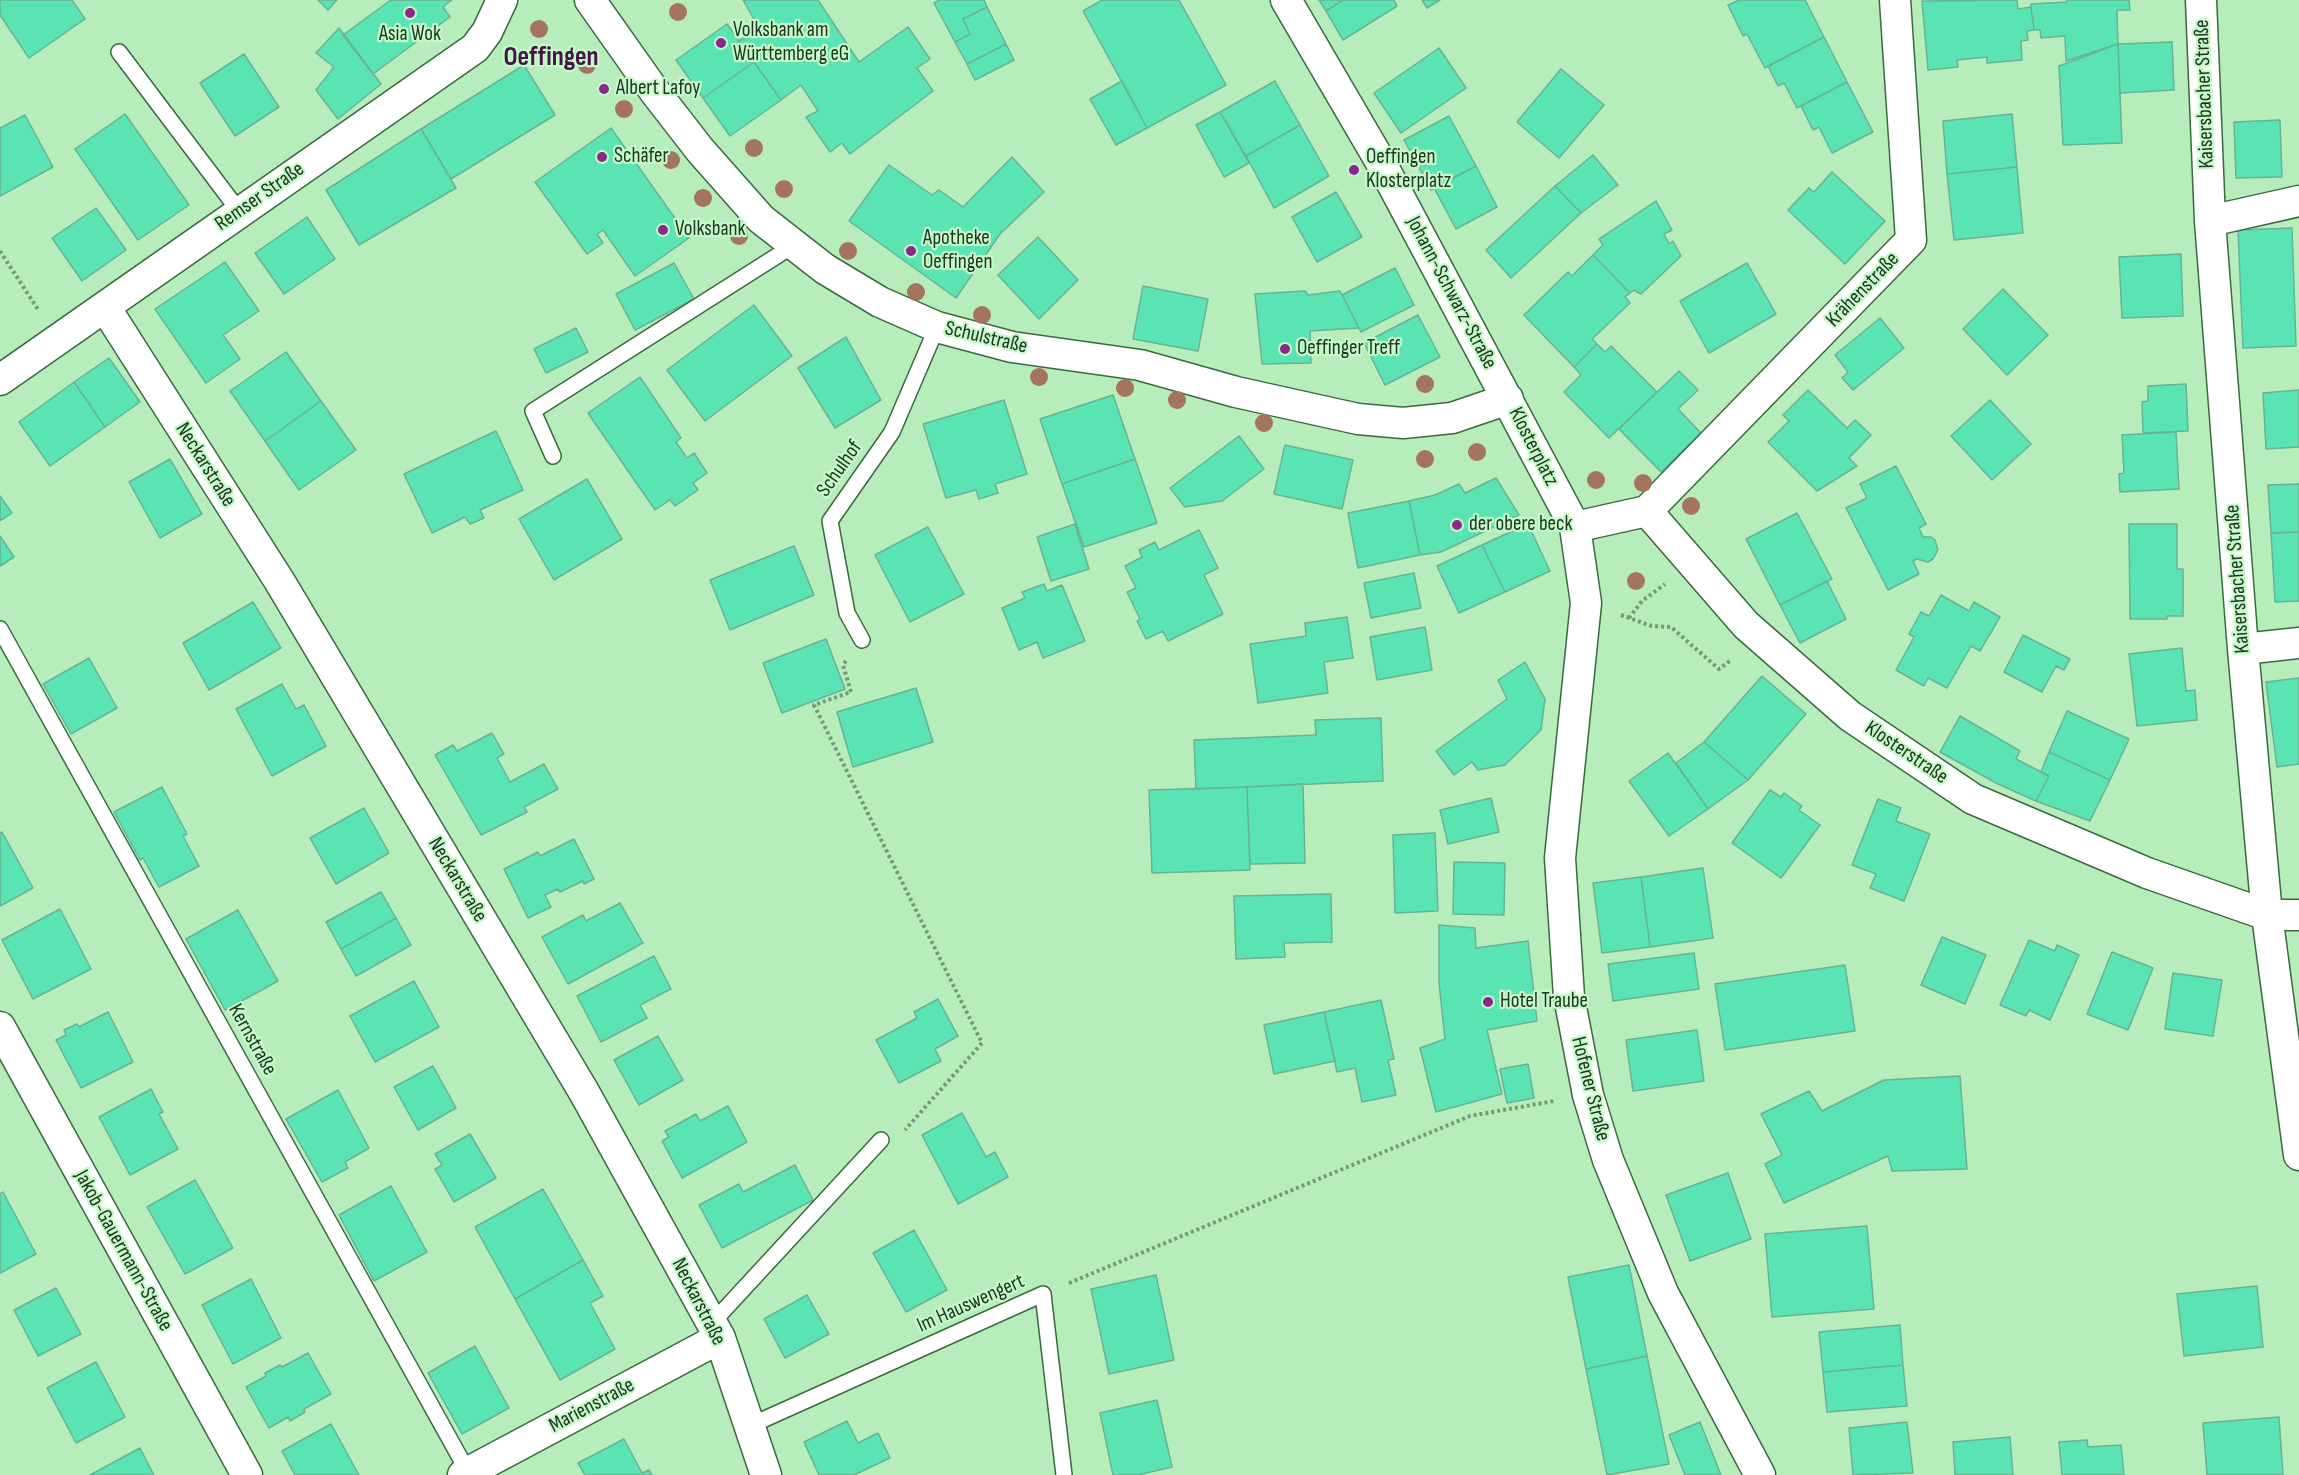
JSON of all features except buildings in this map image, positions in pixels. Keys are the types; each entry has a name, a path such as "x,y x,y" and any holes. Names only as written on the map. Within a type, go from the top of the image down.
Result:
{"street":[{"name":"Remser Straße","path":"0,380 475,48 487,32 502,0"},
{"name":"Schulstraße","path":"590,0 655,92 700,150 761,219 825,269 880,302 937,327 1012,347 1140,365 1236,392 1358,419 1403,423 1452,418 1508,399"},
{"name":"Johann-Schwarz-Straße","path":"1286,0 1379,159 1508,399"},
{"name":"Krähenstraße","path":"1647,511 1911,240 1895,0"},
{"name":"Kaisersbacher Straße","path":"2201,0 2210,221 2243,649 2266,915 2299,1155"},
{"path":"2210,221 2299,201"},
{"name":"Neckarstraße","path":"105,307 280,582 584,1092 716,1330 766,1475"},
{"name":"Klosterplatz","path":"1508,399 1575,527"},
{"path":"1575,527 1647,511"},
{"name":"Klosterstraße","path":"1647,511 1746,625 1850,716 1973,799 2147,873 2266,915 2299,915"},
{"name":"Hofener Straße","path":"1575,527 1586,603 1560,858 1569,997 1588,1095 1608,1160 1663,1293 1760,1475"},
{"path":"2243,649 2299,644"},
{"name":"Jakob-Gauermann-Straße","path":"0,1027 247,1475"},
{"name":"Marienstraße","path":"466,1474 716,1330"}],"lane":[{"path":"119,52 239,212"},
{"path":"553,456 533,411 794,244"},
{"name":"Schulhof","path":"862,640 847,613 830,521 892,432 937,327"},
{"name":"Kernstraße","path":"0,629 466,1474"},
{"name":"Marienstraße","path":"716,1330 876,1145"},
{"name":"Im Hauswengert","path":"749,1426 1043,1294 1064,1475"}],"path":[{"path":"0,251 58,340"},
{"path":"1629,618 1653,591 1694,566"},
{"path":"1586,603 1652,626 1671,627 1719,669 1760,637"},
{"path":"844,694 814,705 982,1043 886,1150 876,1145"},
{"path":"1043,1294 1470,1116 1588,1095"}],"place":[{"name":"Asia Wok","path":"410,13"},
{"name":"Volksbank am Württemberg eG","path":"721,43"},
{"name":"Albert Lafoy","path":"604,89"},
{"name":"Schäfer","path":"602,157"},
{"name":"Oeffingen Klosterplatz","path":"1354,170"},
{"name":"Volksbank","path":"663,230"},
{"name":"Apotheke Oeffingen","path":"911,251"},
{"name":"Oeffinger Treff","path":"1285,349"},
{"name":"der obere beck","path":"1457,525"},
{"name":"Hotel Traube","path":"1488,1002"}],"district":[{"name":"Oeffingen","path":"551,58"}]}
